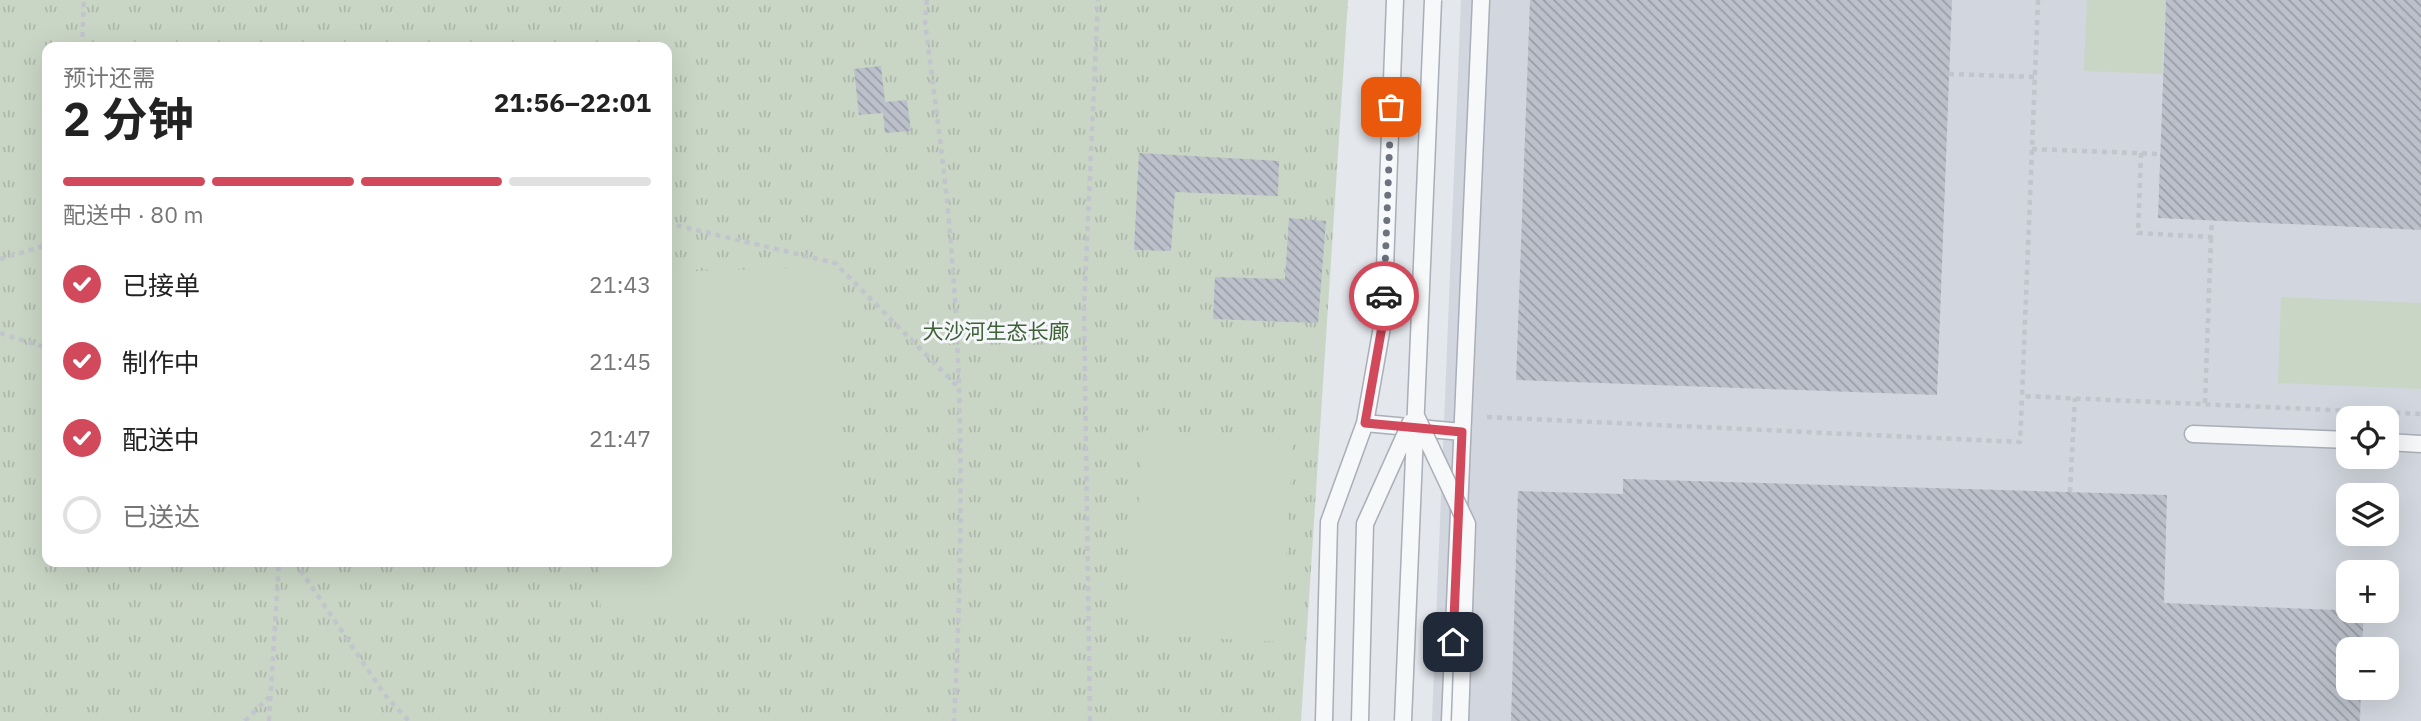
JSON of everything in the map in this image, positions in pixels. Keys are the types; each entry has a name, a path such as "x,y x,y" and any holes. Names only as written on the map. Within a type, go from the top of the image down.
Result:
{"lane":[{"path":"1324,721 1329,522 1365,423 1383,321 1395,0"},
{"path":"1403,721 1433,0"},
{"path":"1450,721 1481,0"},
{"path":"1360,721 1365,524 1415,414"},
{"path":"1415,414 1467,524 1460,721"},
{"path":"1365,423 1463,424"},
{"path":"2193,434 2336,440"},
{"path":"2399,443 2421,444"}],"path":[{"path":"82,42 84,0"},
{"path":"927,0 925,21 949,222 959,388 962,541 954,721"},
{"path":"1090,721 1084,306 1098,0"},
{"path":"1463,424 2020,442 2038,0"},
{"path":"1949,74 2035,78"},
{"path":"2032,149 2160,154"},
{"path":"2141,153 2138,233 2211,237"},
{"path":"2205,403 2211,220"},
{"path":"672,224 835,263 959,388"},
{"path":"0,259 42,246"},
{"path":"0,333 42,346"},
{"path":"2022,396 2421,414"},
{"path":"2070,492 2075,398"},
{"path":"269,721 279,567"},
{"path":"298,567 384,695 409,721"},
{"path":"245,721 269,696"}],"shaded area":[{"path":"1461,0 2421,0 2421,721 1432,721"}],"green space":[{"name":"大沙河生态长廊","path":"0,0 1348,0 1301,721 0,721"},
{"path":"2087,0 2166,0 2162,74 2084,71"},
{"path":"834,267 843,611 601,617 599,567 672,567 672,272"},
{"path":"2281,297 2421,303 2421,389 2278,383"},
{"path":"1143,430 1293,439 1281,642 1131,634"}],"building":[{"path":"1530,0 1952,0 1937,395 1516,380"},
{"path":"2166,0 2421,0 2421,230 2158,218"},
{"path":"881,66 885,102 907,100 911,131 885,133 883,113 859,115 854,69"},
{"path":"1139,153 1279,161 1278,196 1175,192 1171,251 1134,250"},
{"path":"1289,218 1326,221 1318,323 1213,319 1215,277 1285,279"},
{"path":"1623,479 2167,495 2164,603 2336,610 2336,623 2363,623 2363,637 2336,637 2336,700 2361,700 2360,721 1511,721 1518,491 1623,494"}],"way so far":[{"path":"1384,296 1391,107"}],"route":[{"path":"1384,296 1383,321 1365,423 1462,432 1453,642"}]}
